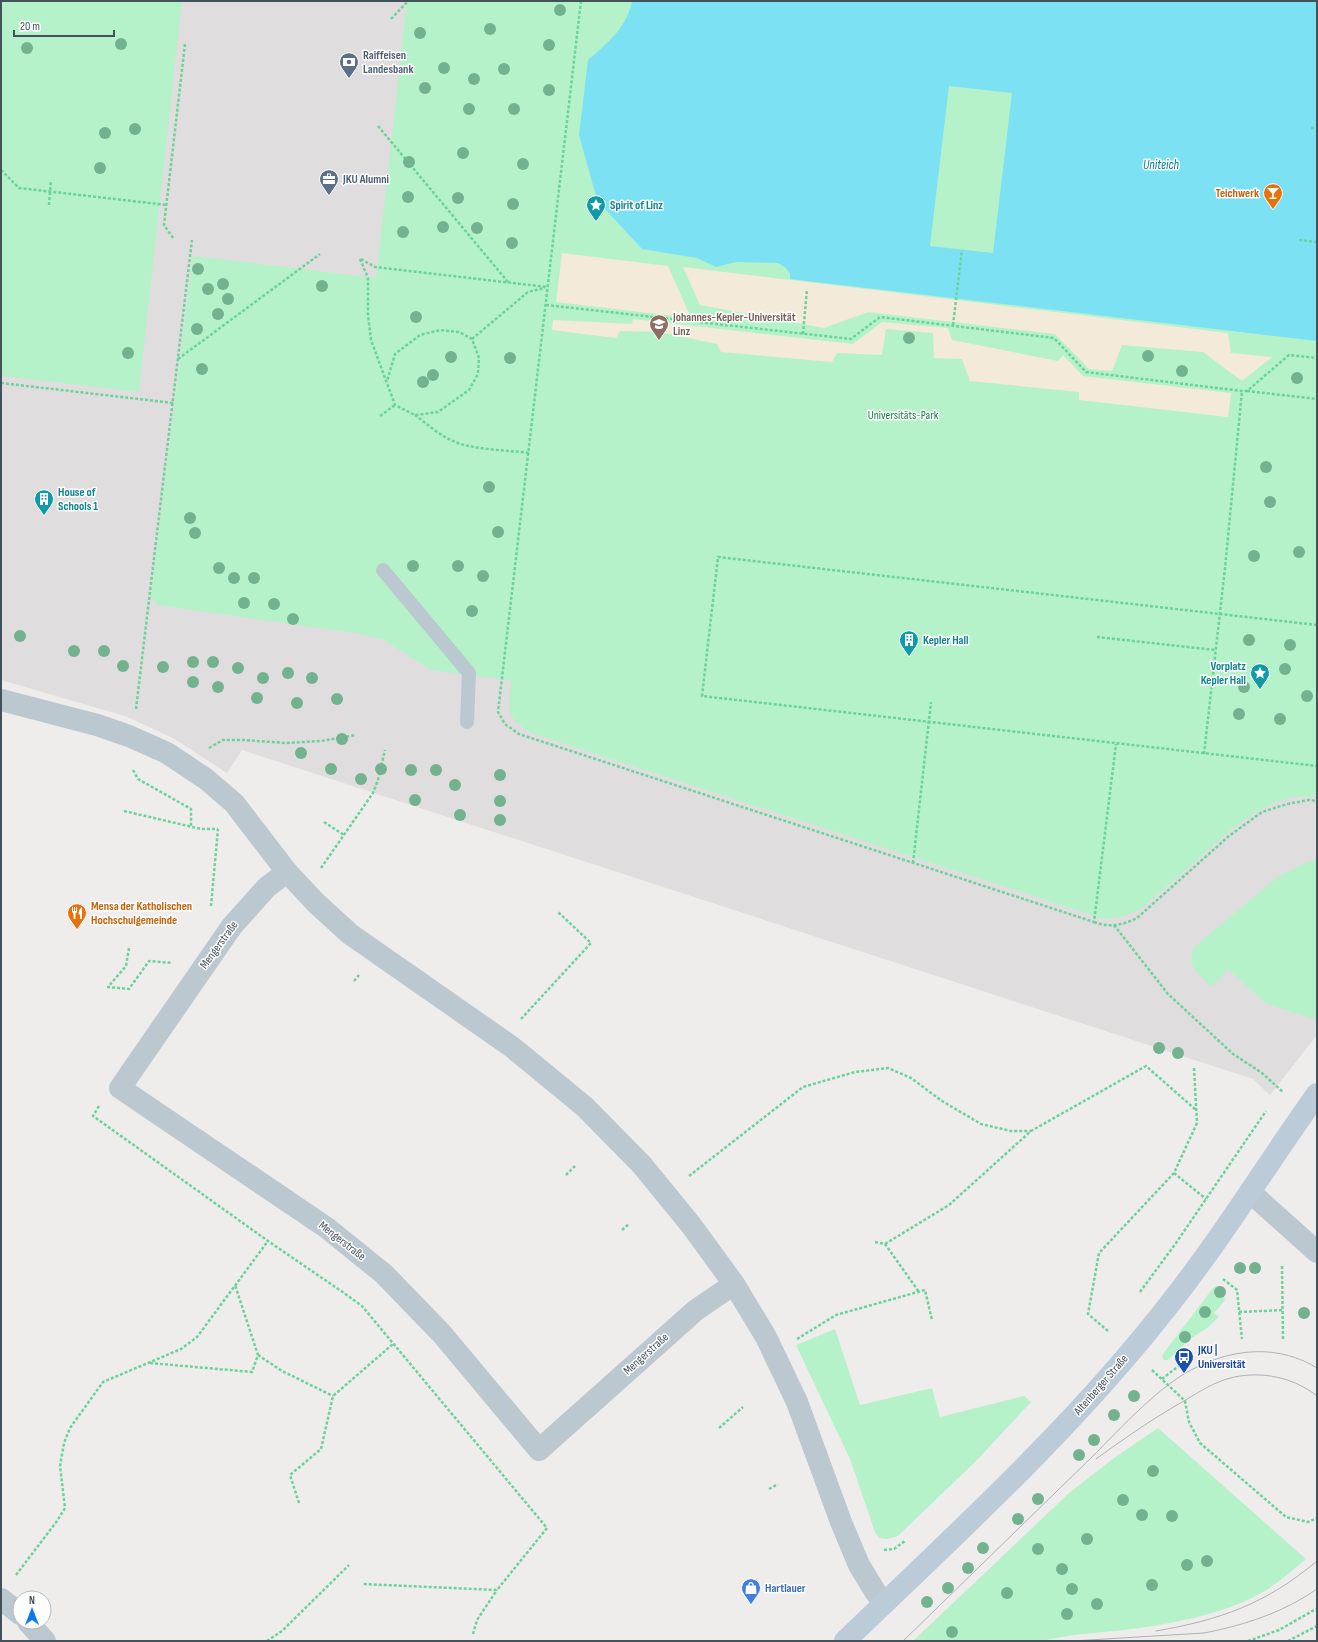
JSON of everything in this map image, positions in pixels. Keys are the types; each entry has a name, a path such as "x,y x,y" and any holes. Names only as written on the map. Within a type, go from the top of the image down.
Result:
{"street":[{"path":"1,700 129,736 167,753 206,779 234,804 287,872 350,934 512,1047 585,1107 642,1165 691,1225 734,1284 766,1337 797,1402 841,1522 859,1565 884,1603"},
{"name":"Mengerstraße","path":"287,872 267,887 232,926 120,1088 327,1228 384,1274 442,1334 538,1450 696,1310 734,1284"},
{"name":"Altenberger Straße","path":"845,1641 1052,1440 1131,1350 1168,1306 1193,1273 1317,1094"},
{"path":"1250,1192 1317,1252"},
{"path":"1,1599 12,1608"},
{"path":"35,1630 45,1641"}],"lane":[{"path":"383,570 469,673 467,722"}],"path":[{"path":"391,19 408,1"},
{"path":"581,1 498,712 505,724 519,734 1103,926 1127,923 1137,918 1229,836 1262,812 1287,804 1309,800 1317,801"},
{"path":"173,238 164,225 185,44"},
{"path":"378,126 508,282"},
{"path":"1311,128 1317,128"},
{"path":"1,170 19,188 167,205"},
{"path":"49,205 51,180"},
{"path":"191,827 191,809 138,779 124,754 137,707 192,240"},
{"path":"1299,240 1317,242"},
{"path":"953,325 962,250"},
{"path":"178,359 320,254"},
{"path":"529,453 469,446 453,441 434,430 415,415 395,404 371,340 368,315 368,278 360,259 375,267 547,287"},
{"path":"472,339 528,292 547,287"},
{"path":"803,334 808,290"},
{"path":"546,305 851,339 880,317 953,325 1054,338 1086,372 1317,399"},
{"path":"387,381 395,354 420,335 440,330 459,332 472,339 479,358 478,374 469,390 438,412 415,415"},
{"path":"1247,391 1289,355 1317,358"},
{"path":"1,383 172,403"},
{"path":"1204,754 1220,614 1242,391"},
{"path":"380,416 395,404"},
{"path":"1317,625 718,557 702,696 1317,766"},
{"path":"1097,637 1216,650"},
{"path":"913,863 931,702"},
{"path":"205,750 224,740 286,743 321,741 356,735"},
{"path":"1094,922 1116,744"},
{"path":"326,860 373,793 378,780 385,750"},
{"path":"124,811 201,830 218,830"},
{"path":"324,822 344,835"},
{"path":"211,907 218,830 217,824"},
{"path":"516,1025 591,943 558,912"},
{"path":"1114,925 1168,994 1233,1054 1262,1073 1283,1091"},
{"path":"129,948 126,966 108,987 129,989 149,961 178,964"},
{"path":"875,1242 885,1244 949,1205 1031,1130 1146,1066 1196,1110"},
{"path":"688,1177 803,1087 855,1072 888,1068 912,1078 942,1101 981,1124 1012,1130 1031,1130"},
{"path":"1108,1331 1088,1314 1098,1253 1174,1173 1197,1123 1194,1068"},
{"path":"1138,1294 1176,1243 1266,1111"},
{"path":"93,1116 362,1306 547,1528 497,1590 477,1620 473,1634"},
{"path":"566,1175 575,1166"},
{"path":"1174,1173 1206,1199"},
{"path":"622,1230 629,1224"},
{"path":"16,1575 57,1521 65,1508 60,1466 64,1443 70,1428 103,1382 181,1349 197,1337 268,1241"},
{"path":"885,1244 919,1292"},
{"path":"1282,1266 1284,1310 1283,1339"},
{"path":"1223,1279 1237,1290 1242,1339"},
{"path":"148,1362 252,1372 258,1355 235,1284"},
{"path":"790,1343 836,1315 925,1290 932,1320"},
{"path":"1239,1312 1284,1310"},
{"path":"1104,1337 1113,1326"},
{"path":"299,1503 290,1475 321,1449 333,1396 393,1344"},
{"path":"1131,1350 1185,1400 1189,1422 1200,1443 1286,1517 1308,1522 1317,1518"},
{"path":"258,1355 282,1371 333,1396"},
{"path":"1162,1379 1180,1365"},
{"path":"719,1428 743,1407"},
{"path":"770,1488 778,1484"},
{"path":"881,1549 894,1549 909,1537"},
{"path":"267,1641 282,1631 348,1565"},
{"path":"362,1584 497,1590"},
{"path":"1248,1641 1279,1630 1316,1609"},
{"path":"1288,1641 1317,1626"}],"shaded area":[{"name":"Universitäts-Park","path":"1,1 1317,1 1317,1035 1270,1095 1253,1079 242,750 227,773 173,738 125,716 1,680"}],"green space":[{"path":"1,1 182,1 139,392 1,376"},
{"name":"Universitäts-Park","path":"407,1 1317,1 1317,797 1300,796 1283,800 1252,814 1224,836 1142,908 1125,916 1104,919 531,733 512,716 509,705 511,680 431,670 384,640 356,633 157,605 151,596 193,256 376,278"},
{"path":"1317,859 1317,1020 1265,1003 1228,969 1211,987 1195,970 1191,962 1193,948 1279,876 1305,863"},
{"path":"1217,1286 1222,1291 1225,1300 1214,1313 1219,1317 1207,1328 1190,1339 1168,1360 1164,1360 1162,1357 1163,1354 1213,1288"},
{"path":"835,1329 860,1405 932,1388 940,1417 1024,1396 1031,1402 977,1460 898,1536 887,1539 879,1538 875,1532 850,1459 796,1345"},
{"path":"1158,1428 1306,1559 1263,1592 1243,1602 1199,1617 1151,1626 1047,1640 913,1641 1069,1493 1114,1458"}],"sand":[{"path":"562,253 668,266 691,318 556,302"},
{"path":"683,267 1228,333 1231,353 1272,357 1242,381 1203,352 1122,345 1112,371 1089,369 1055,334 868,312 824,328 700,305"},
{"path":"633,319 853,344 882,322 948,328 952,340 1058,361 1063,355 1083,376 1231,393 1228,417 1079,400 1079,392 970,381 962,359 934,358 933,333 886,329 882,355 837,353 832,362 721,352 717,344 660,332 620,331 616,338 552,330 553,320 632,324"}],"water":[{"name":"Uniteich","path":"632,1 1317,1 1317,341 790,279 790,274 786,268 778,263 736,262 716,267 697,258 642,249 606,210 596,196 579,135 588,60 616,34 626,19","holes":["949,86 1012,93 993,253 930,246"]}],"tram line":[{"path":"903,1641 1128,1420 1170,1383 1199,1366 1213,1360 1228,1355 1243,1353 1258,1352 1288,1355 1317,1368"},
{"path":"1096,1459 1135,1431 1175,1406 1209,1386 1233,1377 1246,1375 1271,1376 1296,1383 1317,1396"},
{"path":"1156,1631 1179,1627 1241,1608 1279,1589 1317,1561"},
{"path":"1072,1641 1204,1633 1219,1630 1263,1617 1290,1605 1317,1589"}],"place":[{"name":"Raiffeisen Landesbank","path":"349,79"},
{"name":"JKU Alumni","path":"329,196"},
{"name":"Teichwerk","path":"1273,210"},
{"name":"Spirit of Linz","path":"596,222"},
{"name":"Johannes-Kepler-Universität Linz","path":"659,341"},
{"name":"House of Schools 1","path":"44,516"},
{"name":"Kepler Hall","path":"909,657"},
{"name":"Vorplatz Kepler Hall","path":"1260,690"},
{"name":"Mensa der Katholischen Hochschulgemeinde","path":"77,930"},
{"name":"JKU | Universität","path":"1184,1374"},
{"name":"Hartlauer","path":"751,1605"}]}
